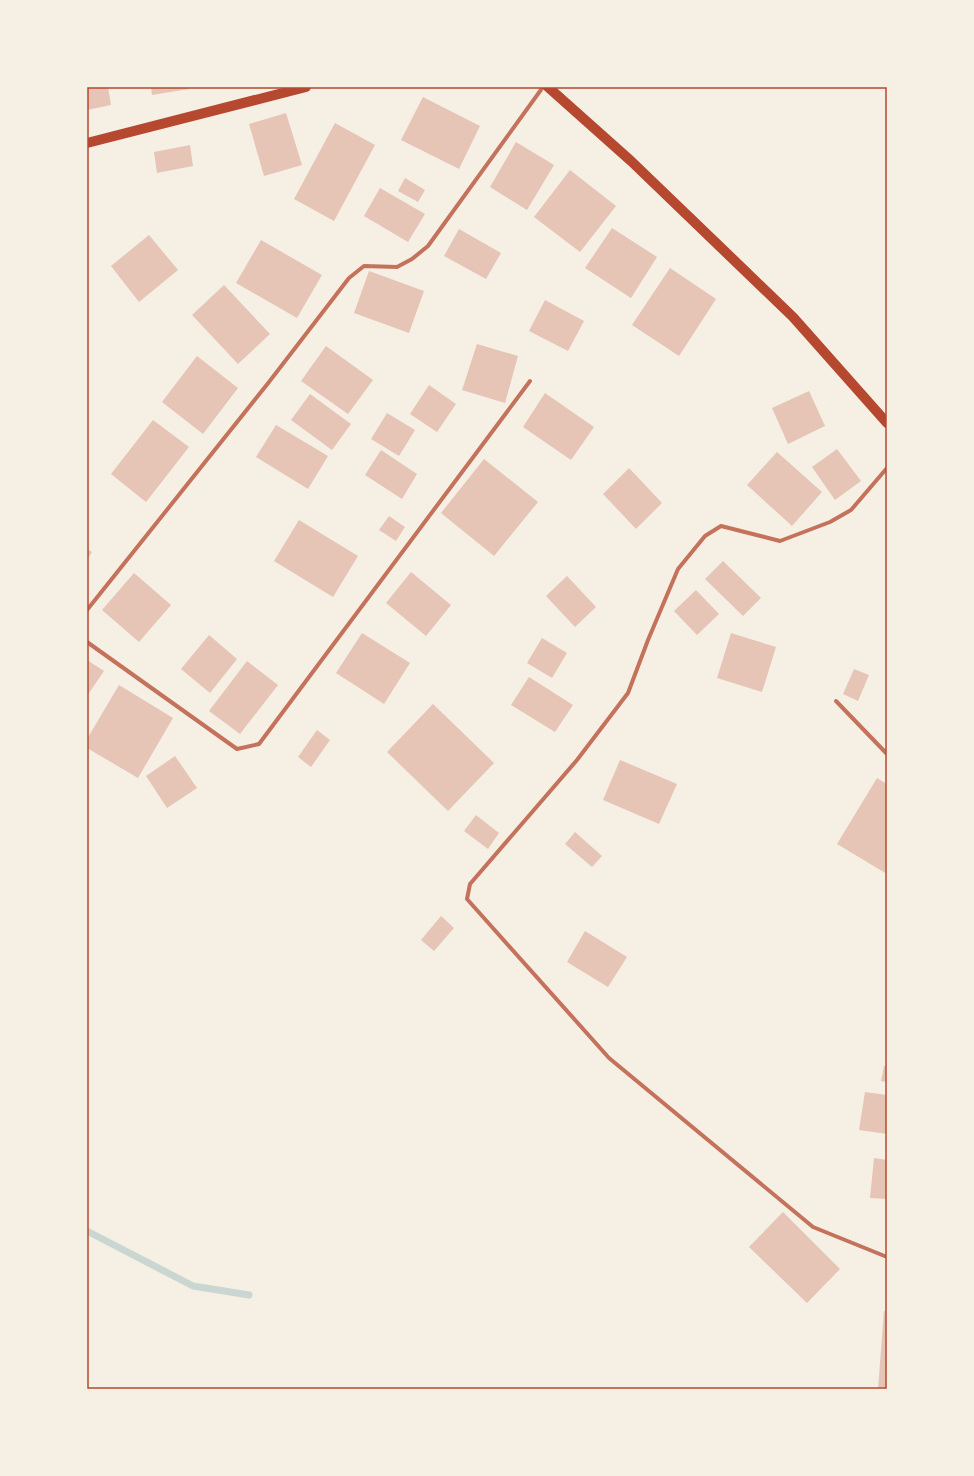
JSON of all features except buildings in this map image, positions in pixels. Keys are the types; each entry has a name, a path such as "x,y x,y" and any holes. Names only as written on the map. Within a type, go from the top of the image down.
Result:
{"main road":[{"path":"87,143 306,87"},
{"path":"548,87 631,161 793,317 887,424"}],"street":[{"path":"87,610 264,388 349,278 364,266 397,267 412,259 428,246 543,87"},
{"path":"87,642 237,749 258,744 530,381"},
{"path":"887,468 851,510 830,522 780,541 721,526 705,536 678,569 648,640 628,693 578,760 470,884 467,899 609,1058 813,1227 887,1257"},
{"path":"836,701 887,754"}],"waterway":[{"path":"87,1231 193,1286 249,1295"}]}
